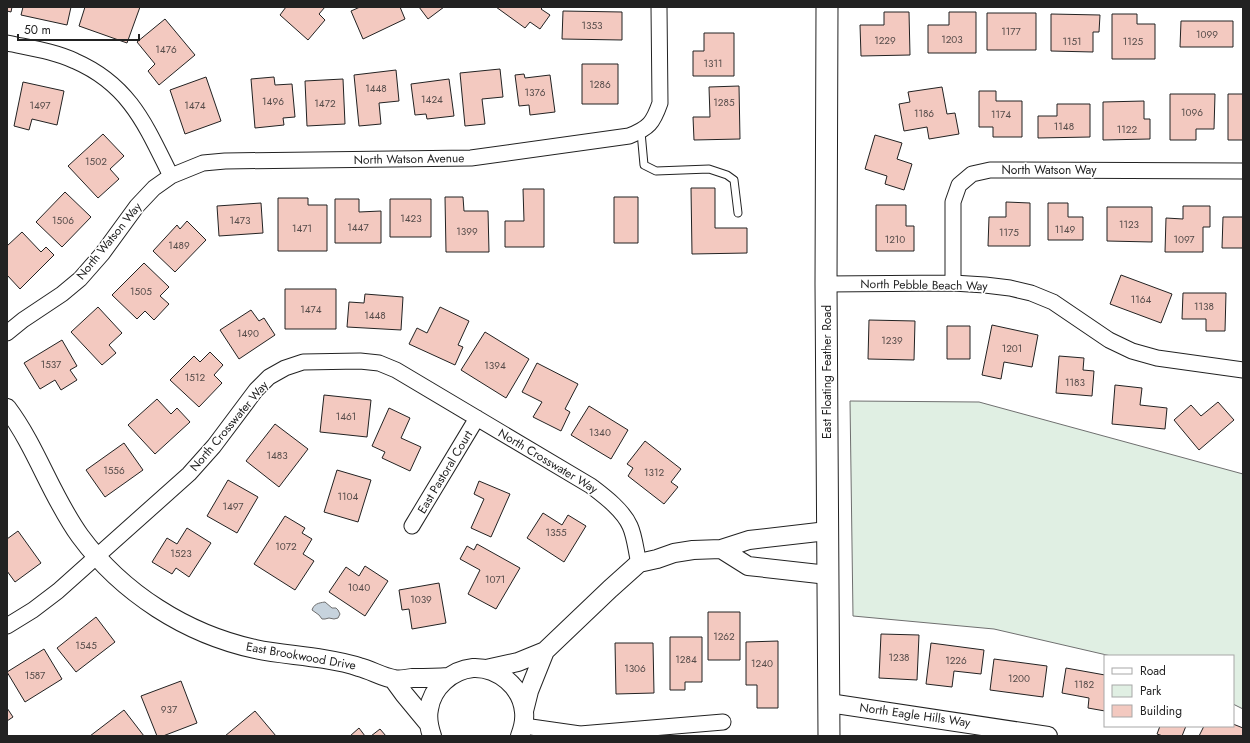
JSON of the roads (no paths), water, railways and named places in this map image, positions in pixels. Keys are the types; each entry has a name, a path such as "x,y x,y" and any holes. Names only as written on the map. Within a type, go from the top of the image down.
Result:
{"main road":[{"name":"East Floating Feather Road","path":"827,7 826,284 829,736"}],"street":[{"path":"644,130 655,117 660,103 659,7"},
{"path":"7,43 52,53 75,60 95,71 113,84 130,102 148,130 171,176"},
{"name":"North Watson Avenue","path":"171,176 203,164 225,161 471,158 629,136 644,130"},
{"name":"North Watson Way","path":"953,283 953,202 959,185 972,174 990,170 1243,171"},
{"name":"North Watson Way","path":"7,333 23,320 62,294 80,279 102,254 137,206 154,188 171,176"},
{"name":"North Pebble Beach Way","path":"826,284 953,283 1010,288 1031,293 1053,302 1109,340 1132,351 1157,358 1243,370"},
{"name":"North Crosswater Way","path":"7,626 33,610 58,591 189,474 214,446 256,390 269,377 285,368 303,362 360,361 379,363 396,370 591,486 606,497 619,510 630,526 639,563"},
{"name":"East Brookwood Drive","path":"7,408 16,419 32,447 64,512 80,536 97,556 126,585 153,606 214,638 254,649 324,659 359,667 393,679 448,677"},
{"name":"East Pastoral Court","path":"412,526 477,418"},
{"path":"430,729 428,710 432,697 439,686 448,677 460,671 473,668 486,669 518,662 545,651 639,563 674,553 693,550 722,549 749,540 827,531"},
{"path":"722,549 748,566 828,575"},
{"path":"523,724 529,691 545,651"},
{"path":"486,669 500,675 512,684 520,696 523,724"},
{"path":"393,679 430,729"},
{"name":"North Eagle Hills Way","path":"829,703 1048,736"},
{"path":"523,724 580,734 723,722"}],"lane":[{"path":"644,130 644,165 656,171 709,169 727,175 734,180 738,213"}]}
